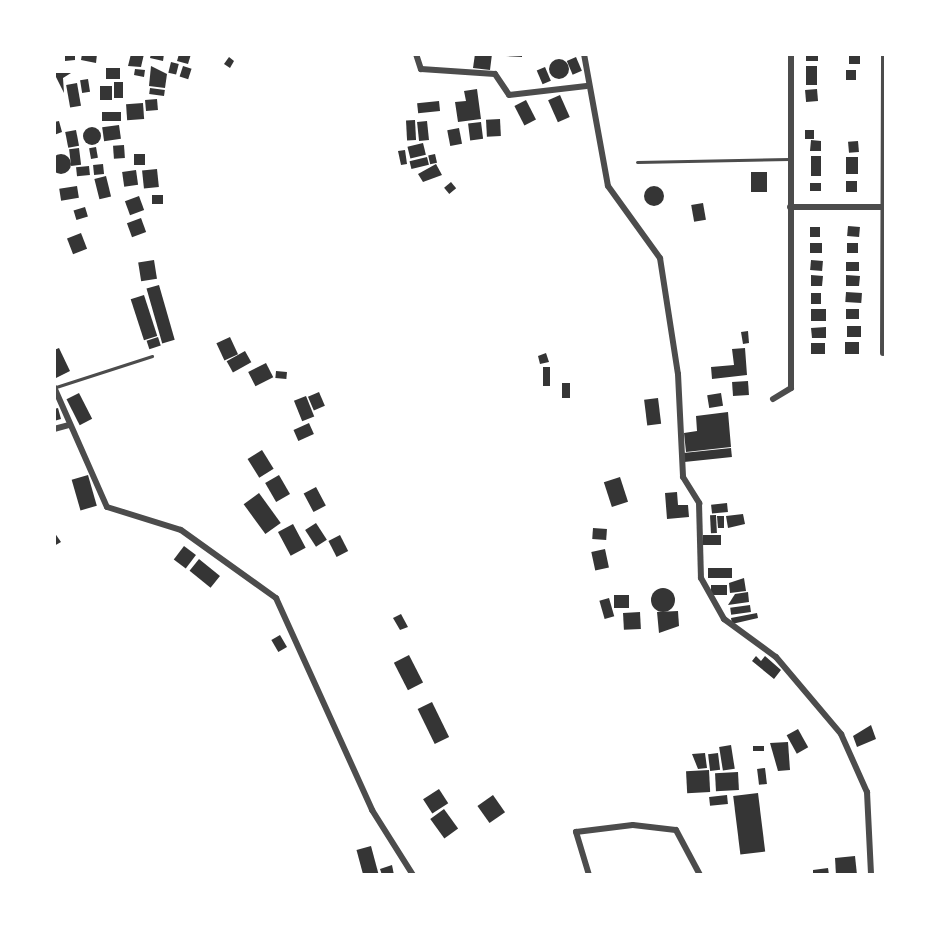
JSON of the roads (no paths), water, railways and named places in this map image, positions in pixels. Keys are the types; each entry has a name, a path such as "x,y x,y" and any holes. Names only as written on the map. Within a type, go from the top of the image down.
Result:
{"street":[{"path":"416,54 421,69 495,74 509,95 586,86"},
{"path":"584,54 586,86 608,186 660,258 676,352 683,477 699,503 701,578 724,619 776,657 841,734 870,807 871,875"},
{"path":"772,399 791,388 789,159 791,54"},
{"path":"883,353 884,54"},
{"path":"790,207 885,207"},
{"path":"54,387 107,507 181,530 267,586 276,598 372,810 413,875"},
{"path":"54,429 69,425"},
{"path":"589,875 576,832 633,825 676,830 700,875"}],"lane":[{"path":"637,162 789,159"},
{"path":"54,387 152,356"}]}
